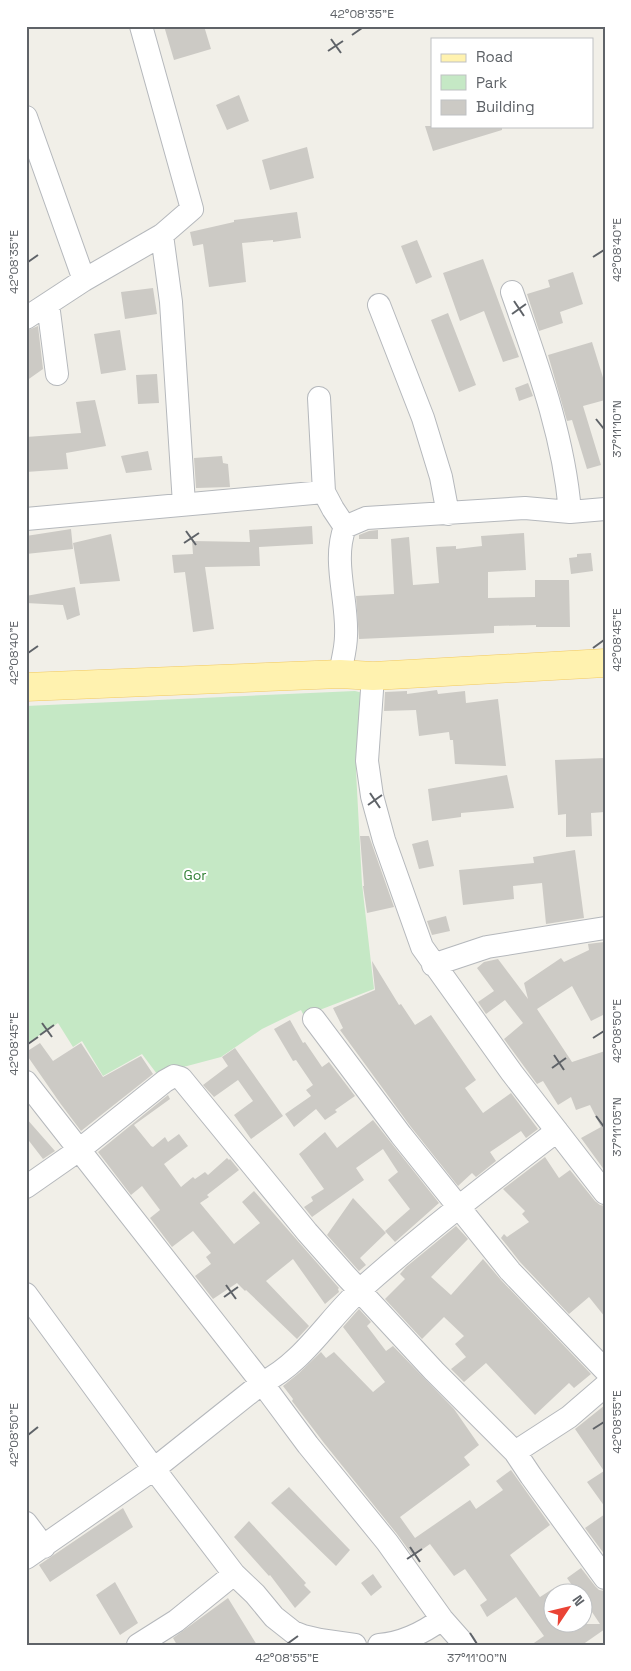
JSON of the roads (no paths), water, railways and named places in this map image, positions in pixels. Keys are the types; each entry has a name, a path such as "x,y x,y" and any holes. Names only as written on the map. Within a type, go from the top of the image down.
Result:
{"main road":[{"path":"26,688 340,674 373,676 605,663"}],"street":[{"path":"26,318 84,280 162,235 192,209 141,26"},
{"path":"26,117 84,280"},
{"path":"162,235 171,302 184,504"},
{"path":"512,292 539,369 559,441 568,481 570,512"},
{"path":"48,304 57,374"},
{"path":"379,305 423,418 441,477 448,514"},
{"path":"319,398 324,492 345,527"},
{"path":"26,519 324,492"},
{"path":"340,674 346,635 340,557 340,539 345,527 366,518 525,508 570,512 605,509"},
{"path":"373,676 367,761 372,796 384,840 422,948 557,1131 605,1192"},
{"path":"433,965 488,947 605,928"},
{"path":"314,1019 369,1094 457,1207 510,1271 605,1370"},
{"path":"26,1187 79,1150 165,1081 177,1076 184,1082 307,1232 360,1291 434,1371 516,1452 531,1476 605,1578"},
{"path":"26,1082 262,1383 308,1445 387,1542 442,1619 465,1645"},
{"path":"26,1523 35,1552 154,1469 262,1383 276,1376 301,1354 360,1291 457,1207 557,1131"},
{"path":"26,1294 154,1469 234,1574 255,1594 274,1617 293,1632 320,1640 355,1645"},
{"path":"516,1452 569,1417 605,1386"},
{"path":"138,1645 176,1620 234,1574"},
{"path":"379,1645 407,1639 425,1632 442,1619"}],"park label":[{"name":"Gor","path":"195,875"}]}
